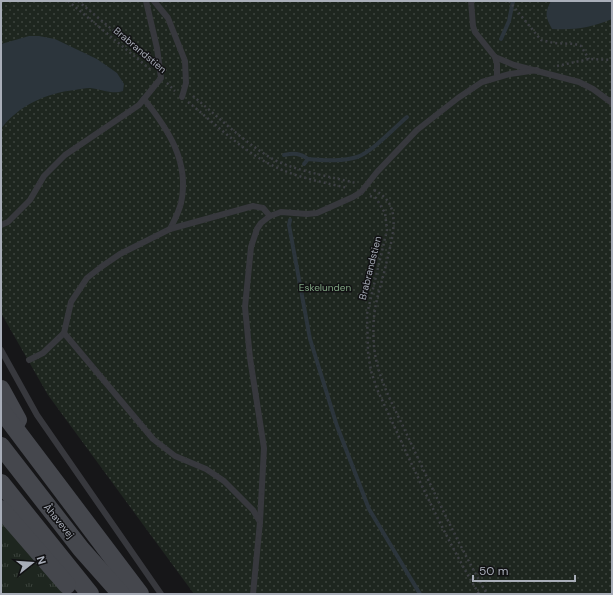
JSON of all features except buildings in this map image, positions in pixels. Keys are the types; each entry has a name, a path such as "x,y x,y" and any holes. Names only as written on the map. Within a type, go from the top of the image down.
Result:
{"main road":[{"path":"1,389 45,468"},
{"path":"1,410 140,594"},
{"name":"Åhavevej","path":"1,446 81,549 121,594"},
{"path":"1,483 90,594"},
{"path":"1,509 75,594"}],"lane":[{"path":"1,225 8,222 30,200 44,176 65,155 139,105 161,78 157,48 146,1"},
{"path":"154,1 168,18 184,61 186,83 182,97"},
{"path":"471,1 473,26 475,32 495,57 498,64 497,77"},
{"path":"495,57 505,62 579,82 593,89 612,103"},
{"path":"253,594 260,522 264,448 250,358 245,307 251,247 257,229 260,224 270,216 281,212 307,214 317,213 353,198 361,192 377,172 417,130 458,98 482,82 510,74 537,70"},
{"path":"144,99 168,131 175,146 180,163 183,181 181,203 170,229"},
{"path":"29,360 43,353 64,332 71,302 87,278 120,254 170,229 253,206 263,208 270,216"},
{"path":"64,332 153,439 175,456 206,469 224,481 253,510 260,522"},
{"path":"1,350 37,415 161,594"}],"path":[{"name":"Brabrandstien","path":"68,1 182,97 261,160 281,170 361,192 376,198 380,203 386,213 387,230 367,314 367,346 371,371 377,389 428,498 462,566 479,594"},
{"path":"78,1 160,70"},
{"path":"508,1 541,40 554,43 575,44 580,46 590,59"},
{"path":"537,70 590,59 612,60"},
{"path":"184,89 247,140 272,158 304,170 366,186 387,200 391,207 394,223 393,238 374,314 373,328 375,350 381,379 434,492 488,594"}],"green space":[{"name":"Eskelunden","path":"1,1 612,1 612,594 194,594 48,395 1,313"},
{"path":"1,515 58,583 68,594 1,594"}],"shaded area":[{"path":"551,1 612,1 612,19 583,28 552,29 547,15 547,9"},
{"path":"29,36 55,39 97,59 117,73 124,84 123,91 111,92 88,88 54,94 24,107 1,129 1,44"}],"waterway":[{"path":"501,39 509,21 513,1"},
{"path":"304,164 308,159 339,160 357,157 376,145 407,117"},
{"path":"284,155 297,154 308,159"},
{"path":"290,220 289,225 310,339 337,426 369,509 420,594"}]}
